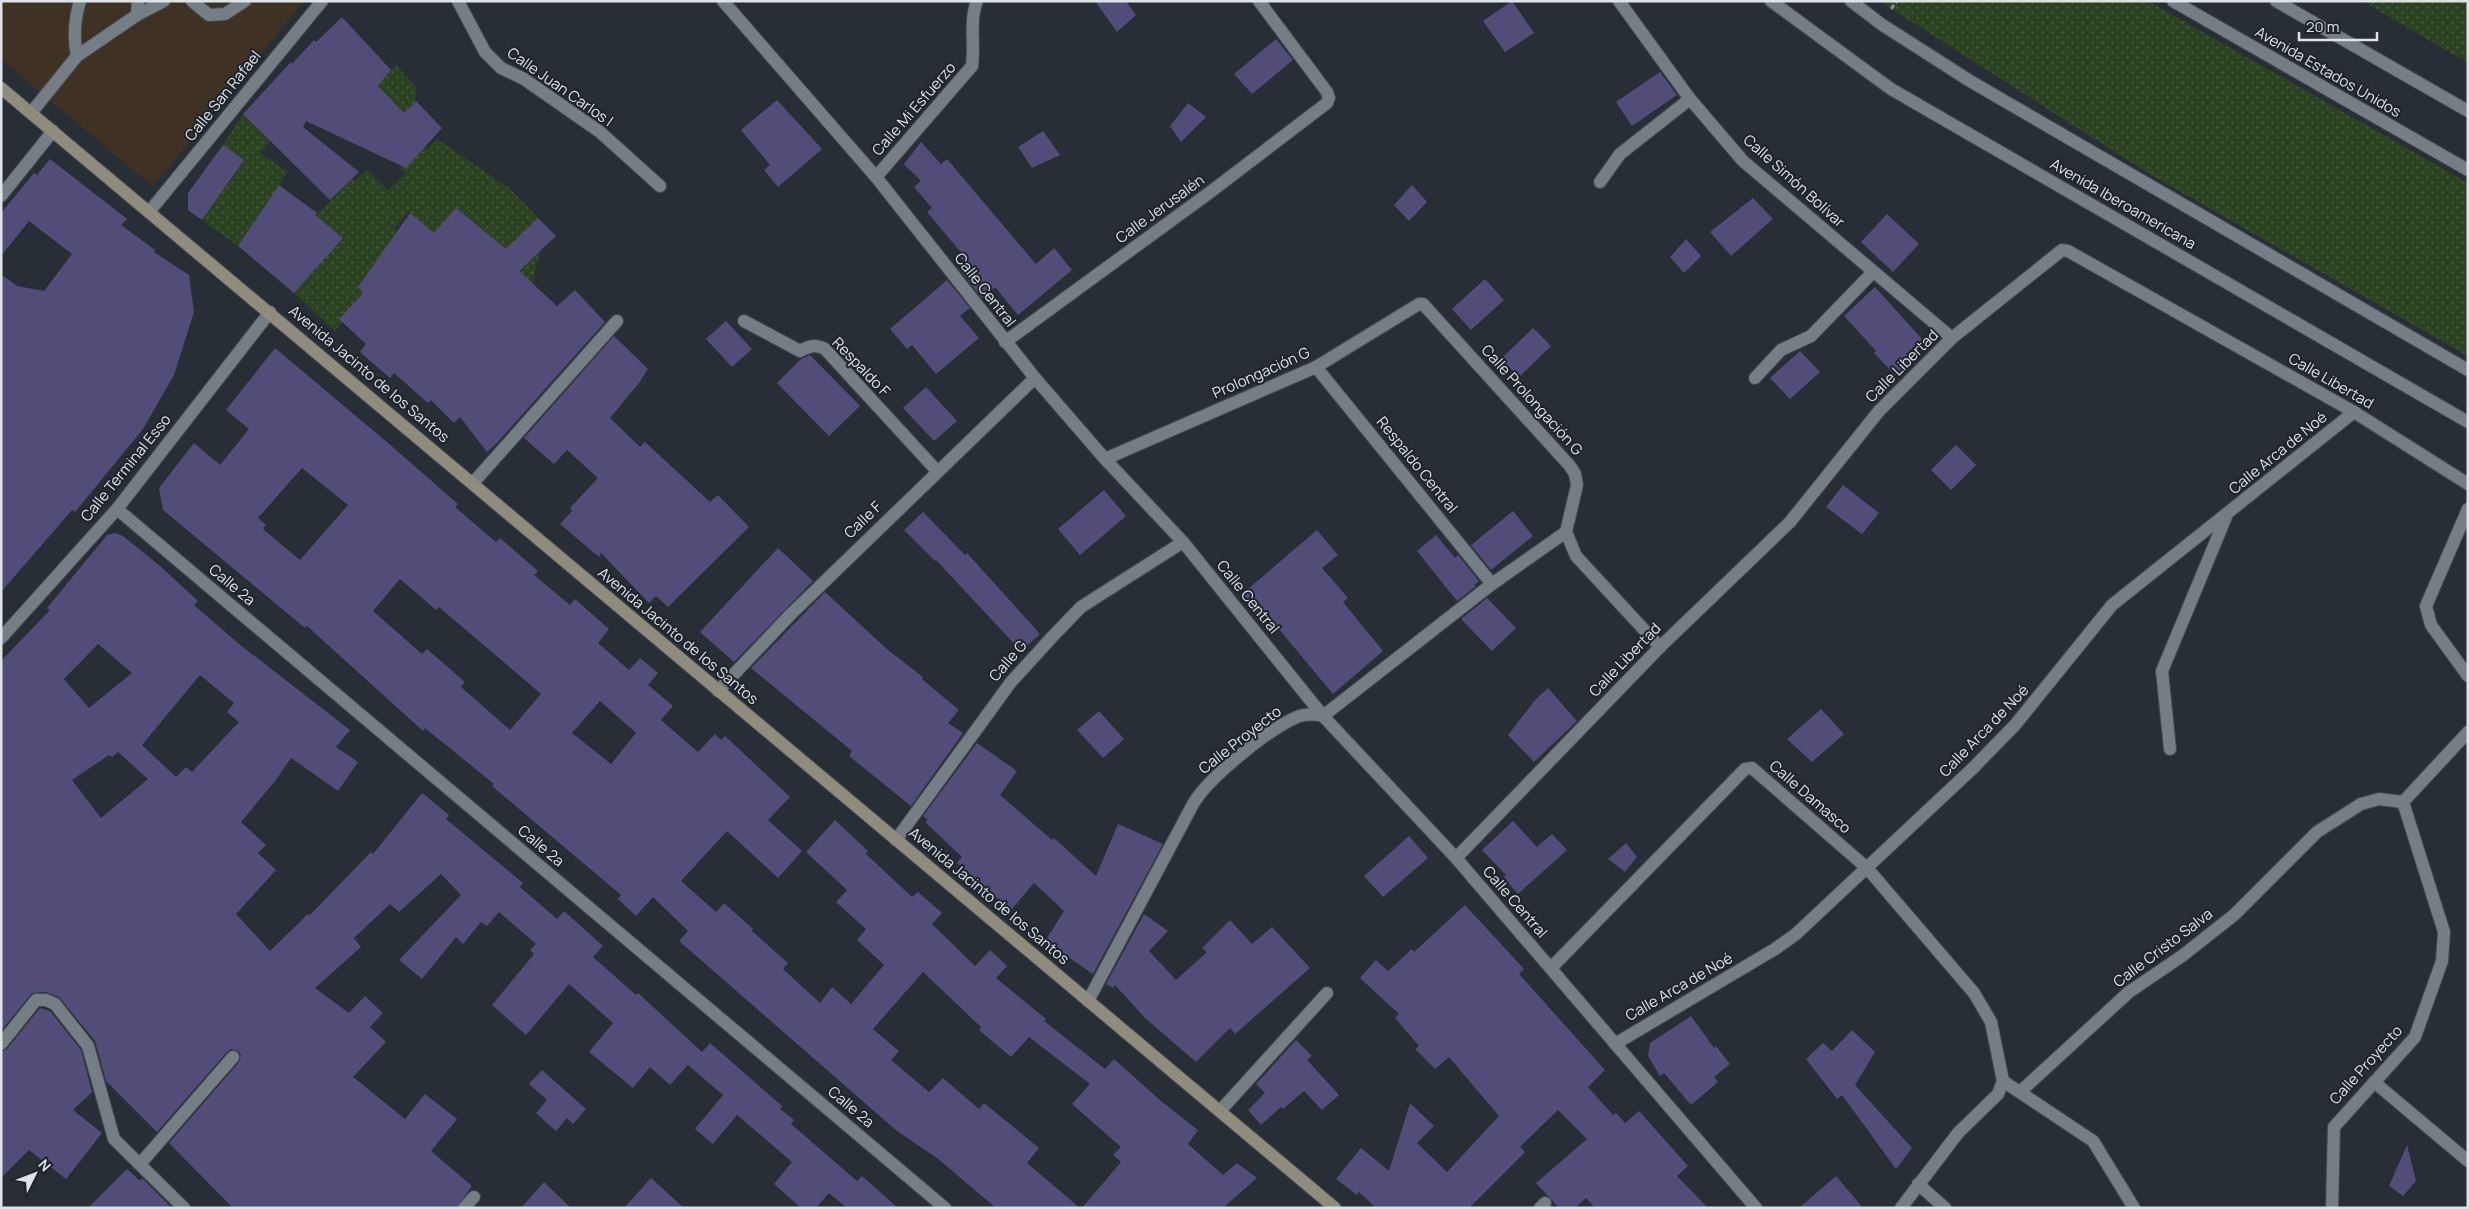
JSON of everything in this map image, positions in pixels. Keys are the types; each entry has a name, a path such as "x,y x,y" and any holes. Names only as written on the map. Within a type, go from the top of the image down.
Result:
{"main road":[{"name":"Avenida Jacinto de los Santos","path":"1,88 1335,1208"}],"street":[{"path":"77,56 73,40 75,18 80,1"},
{"path":"137,15 138,1"},
{"path":"31,113 77,56 137,15 164,1"},
{"path":"192,1 209,15 225,14 245,1"},
{"name":"Calle San Rafael","path":"148,212 322,1"},
{"name":"Calle Juan Carlos I","path":"458,1 485,52 501,68 524,79 600,132 660,186"},
{"name":"Calle Central","path":"723,1 876,177 1035,378 1105,459 1183,542 1323,716 1456,858 1756,1208"},
{"name":"Calle Mi Esfuerzo","path":"876,177 972,66 974,48 972,23 977,1"},
{"name":"Calle Jerusalén","path":"1005,342 1209,193 1326,104 1329,98 1259,1"},
{"name":"Calle Simón Bolívar","path":"1620,1 1690,99 1743,161 1952,338"},
{"name":"Avenida Iberoamericana","path":"1771,1 1891,89 2468,422"},
{"name":"Avenida Iberoamericana","path":"1851,1 1881,24 1970,82 2468,370"},
{"name":"Avenida Estados Unidos","path":"2173,1 2468,170"},
{"path":"2276,1 2468,111"},
{"path":"1600,182 1620,154 1690,99"},
{"path":"1,196 53,131"},
{"name":"Calle Libertad","path":"1456,858 1660,647 1790,522 1879,411 1952,338 2058,252 2064,250 2354,412 2468,484"},
{"path":"1755,378 1780,350 1811,336 1873,272"},
{"name":"Prolongación G","path":"1105,459 1316,367 1419,304 1423,304"},
{"name":"Calle Prolongación G","path":"1423,304 1575,474 1577,485 1566,532"},
{"name":"Calle Terminal Esso","path":"1,638 117,509 270,312"},
{"path":"473,483 617,321"},
{"name":"Respaldo F","path":"744,321 800,351 810,346 818,346 825,349 937,470"},
{"name":"Respaldo Central","path":"1316,367 1492,584"},
{"name":"Calle F","path":"718,691 791,614 937,470 1035,378"},
{"name":"Calle Arca de Noé","path":"1615,1044 1775,949 1796,934 1972,769 2016,725 2112,605 2354,412"},
{"name":"Calle 2a","path":"117,509 946,1208"},
{"path":"2468,509 2426,606 2431,625 2468,676"},
{"path":"2170,749 2162,671 2227,515"},
{"path":"1323,716 1492,584 1566,532 1576,556 1660,647"},
{"name":"Calle G","path":"896,840 1011,682 1052,636 1081,607 1183,542"},
{"name":"Calle Proyecto","path":"1088,1001 1200,793 1232,764 1288,721 1307,714 1323,716"},
{"path":"2403,802 2468,732"},
{"name":"Calle Damasco","path":"1551,968 1746,768 1752,768 1866,868 1981,1002 1993,1027 2003,1081"},
{"name":"Calle Cristo Salva","path":"2021,1091 2129,992 2182,956 2234,915 2317,832 2360,804 2379,799 2403,802"},
{"name":"Calle Proyecto","path":"2332,1208 2334,1127 2415,1037 2439,972 2444,945 2444,932 2403,802"},
{"path":"1220,1111 1327,993"},
{"path":"1,1044 36,1000 46,1000 55,1004 88,1046 114,1139 184,1208"},
{"path":"140,1164 232,1057"},
{"path":"1901,1208 1958,1133 1998,1094 2003,1081 2021,1091 2093,1141 2134,1208"},
{"path":"2374,1082 2468,1161"},
{"path":"1918,1184 1945,1208"},
{"path":"464,1208 474,1197"}],"shaded area":[{"path":"1,1 304,1 153,187 1,59"}],"green space":[{"path":"1879,1 2148,1 2468,183 2468,356 2151,175"},
{"path":"2362,1 2468,1 2468,63"},
{"path":"396,65 416,87 416,101 404,113 369,96"},
{"path":"243,114 270,141 260,153 288,172 238,246 202,220 244,161 223,145"},
{"path":"437,139 510,189 538,218 540,251 532,283 526,290 478,226 456,208 434,233 408,212 394,229 438,266 375,263 358,287 363,293 339,318 342,322 335,331 294,293 343,238 316,216 352,178 355,181 367,170 388,190 406,174 400,168 423,146 427,149"}],"building":[{"path":"1095,1 1126,1 1136,15 1117,32"},
{"path":"1512,1 1534,33 1505,52 1483,21"},
{"path":"342,17 391,70 378,86 404,113 416,101 442,128 406,168 306,121 303,127 359,172 330,200 243,114 291,62 292,64 314,40 316,42"},
{"path":"1276,39 1293,60 1252,94 1234,74"},
{"path":"1660,72 1677,95 1632,126 1616,102"},
{"path":"777,100 822,149 778,187 764,170 770,165 741,130"},
{"path":"1188,103 1206,117 1181,142 1170,126"},
{"path":"1043,131 1060,155 1032,168 1018,147"},
{"path":"921,142 941,164 947,159 1036,264 1054,248 1072,270 1018,315 995,287 982,298 959,269 966,264 961,258 964,256 927,212 932,208 914,187 921,181 904,164"},
{"path":"223,145 244,160 202,220 188,210 188,193"},
{"path":"50,159 127,219 121,225 155,250 154,252 189,275 194,312 174,375 143,429 75,512 72,510 1,592 1,274 17,286 44,291 72,254 29,221 1,256 1,213 34,173 37,175"},
{"path":"279,185 317,213 315,215 343,238 294,293 238,246"},
{"path":"1412,185 1427,202 1409,221 1394,205"},
{"path":"1753,198 1773,219 1731,256 1710,232"},
{"path":"456,208 506,249 538,218 556,236 519,271 557,306 575,290 605,322 487,452 460,417 454,423 431,400 428,403 394,373 390,378 360,352 366,344 339,319 363,293 358,287 410,213 434,233"},
{"path":"1887,214 1919,244 1893,272 1861,242"},
{"path":"1686,239 1701,256 1684,273 1670,257"},
{"path":"1485,279 1504,300 1471,330 1452,309"},
{"path":"947,280 970,308 960,316 979,338 936,374 912,345 907,349 890,329"},
{"path":"1875,287 1922,339 1906,354 1912,361 1896,376 1874,353 1876,351 1844,316"},
{"path":"726,321 752,349 732,367 706,339"},
{"path":"1533,328 1551,346 1519,377 1501,359"},
{"path":"614,336 648,369 610,418 640,447 645,442 710,502 718,495 749,527 668,607 656,596 649,603 601,553 599,557 560,524 572,511 570,508 598,478 567,450 554,464 524,438"},
{"path":"275,348 458,504 455,507 496,542 500,538 538,571 534,575 570,605 575,599 609,629 598,643 629,670 640,658 658,673 648,685 673,706 661,720 698,752 715,734 721,740 725,736 790,797 768,820 802,851 778,878 727,831 681,881 716,912 724,903 788,963 783,969 820,1003 832,987 851,1004 884,965 857,940 866,929 836,902 847,890 806,852 835,820 868,851 866,854 912,897 918,892 942,913 932,924 975,966 990,950 1007,966 996,978 1046,1019 1044,1021 1105,1069 1114,1059 1161,1101 1198,1130 1188,1144 1223,1175 1237,1163 1257,1178 1223,1208 1082,1208 1121,1162 1113,1155 1121,1147 1072,1104 1090,1084 1029,1037 1011,1057 979,1030 981,1027 923,972 873,1029 899,1051 891,1060 929,1092 943,1078 979,1109 984,1103 1039,1148 1027,1163 1080,1208 996,1208 937,1158 897,1131 679,941 688,931 653,897 636,916 618,899 621,895 492,786 494,784 425,728 423,731 307,626 305,628 163,510 159,488 194,443 220,465 249,429 226,410","holes":["302,468 348,505 300,560 263,529 266,525 258,518","400,579 436,610 439,607 541,694 510,730 461,687 465,682 427,649 422,654 373,611","600,701 636,733 611,764 572,733"]},
{"path":"1800,351 1820,372 1790,399 1770,378"},
{"path":"810,355 860,406 829,436 777,383 801,359"},
{"path":"926,387 957,421 934,441 903,408"},
{"path":"1956,445 1976,465 1951,490 1931,470"},
{"path":"1843,485 1879,513 1862,534 1826,507"},
{"path":"1104,490 1126,516 1080,555 1058,529"},
{"path":"1513,511 1533,536 1491,570 1471,545"},
{"path":"923,512 965,555 967,553 1040,634 1021,651 936,560 904,530"},
{"path":"1317,530 1338,555 1322,568 1348,598 1343,602 1383,651 1333,694 1267,615 1263,618 1242,594"},
{"path":"115,533 123,536 160,566 198,601 194,605 239,644 350,730 336,747 358,762 338,791 291,758 275,781 241,822 266,845 258,853 276,870 236,914 270,951 308,914 309,916 371,852 373,854 422,793 449,815 446,819 523,883 520,887 557,919 564,911 603,946 593,957 636,995 638,993 702,1052 710,1043 782,1106 780,1109 794,1120 791,1124 857,1181 862,1176 898,1208 847,1208 829,1193 816,1208 801,1208 774,1184 792,1162 737,1115 713,1144 695,1129 723,1095 688,1065 670,1085 650,1067 633,1088 589,1052 613,1023 569,984 526,1035 492,1005 534,954 530,950 536,944 499,912 487,926 481,922 463,944 456,937 422,979 399,960 461,895 441,874 399,912 390,904 354,938 361,947 315,988 349,1013 365,996 383,1013 370,1027 386,1042 353,1077 405,1119 425,1094 457,1119 431,1151 472,1186 456,1208 233,1208 169,1143 239,1062 241,1055 238,1051 231,1049 227,1052 157,1132 106,1081 95,1041 59,997 46,992 32,993 1,1031 1,661 50,610 47,608 107,535","holes":["98,644 132,673 89,708 64,679","200,675 234,703 227,712 239,722 192,772 186,767 176,777 142,745","118,752 148,779 101,818 72,780 109,755 112,757"]},
{"path":"1436,535 1455,558 1458,555 1479,581 1474,585 1476,586 1457,601 1417,551"},
{"path":"778,548 813,581 734,662 700,632"},
{"path":"825,592 888,650 923,677 922,679 959,710 948,723 963,733 911,806 849,756 852,751 751,668"},
{"path":"1487,598 1516,628 1492,651 1461,619"},
{"path":"1548,688 1577,721 1534,762 1508,735 1536,699"},
{"path":"1821,709 1844,734 1812,762 1787,739"},
{"path":"1099,711 1124,739 1103,758 1077,730"},
{"path":"977,743 1017,771 1000,795 1052,840 1054,838 1096,876 1118,824 1163,844 1093,974 1045,941 1064,911 1034,883 1011,910 957,863 962,857 925,822 928,820 923,816"},
{"path":"1513,821 1537,847 1552,834 1567,850 1518,894 1503,877 1506,875 1482,850"},
{"path":"1409,836 1428,858 1383,897 1364,876"},
{"path":"1626,843 1637,857 1625,872 1608,859"},
{"path":"1465,905 1524,969 1519,974 1605,1070 1588,1087 1613,1115 1616,1113 1625,1123 1639,1111 1688,1166 1677,1176 1708,1208 1595,1208 1586,1198 1575,1208 1559,1208 1536,1183 1587,1139 1558,1110 1520,1147 1525,1152 1469,1208 1376,1208 1359,1192 1357,1195 1336,1179 1361,1148 1389,1171 1410,1103 1434,1126 1417,1143 1447,1172 1499,1116 1449,1057 1435,1069 1415,1049 1419,1046 1395,1018 1399,1014 1360,978 1376,960 1388,971 1412,949 1414,952"},
{"path":"1144,914 1168,931 1149,951 1176,980 1207,952 1202,948 1230,920 1252,944 1272,927 1310,968 1235,1034 1230,1028 1196,1062 1145,1018 1115,985 1113,988 1106,984"},
{"path":"40,1008 50,1011 81,1050 92,1092 73,1110 102,1133 66,1179 29,1150 1,1178 1,1052 7,1049"},
{"path":"1691,1016 1714,1048 1716,1046 1730,1064 1714,1077 1718,1082 1691,1105 1664,1073 1660,1076 1648,1056 1650,1043"},
{"path":"1852,1030 1875,1052 1855,1085 1912,1148 1896,1169 1842,1095 1837,1099 1806,1059 1823,1043 1832,1051"},
{"path":"1296,1040 1312,1056 1307,1060 1339,1095 1322,1110 1304,1091 1283,1109 1281,1107 1261,1125 1248,1110 1265,1093 1256,1084"},
{"path":"542,1070 586,1109 573,1124 567,1118 556,1131 536,1113 547,1100 529,1084"},
{"path":"2407,1145 2416,1181 2403,1196 2389,1186"},
{"path":"127,1169 140,1181 142,1178 172,1208 88,1208"},
{"path":"1836,1176 1863,1208 1799,1208"},
{"path":"651,1178 684,1208 624,1208"},
{"path":"544,1182 571,1208 521,1208"}]}
